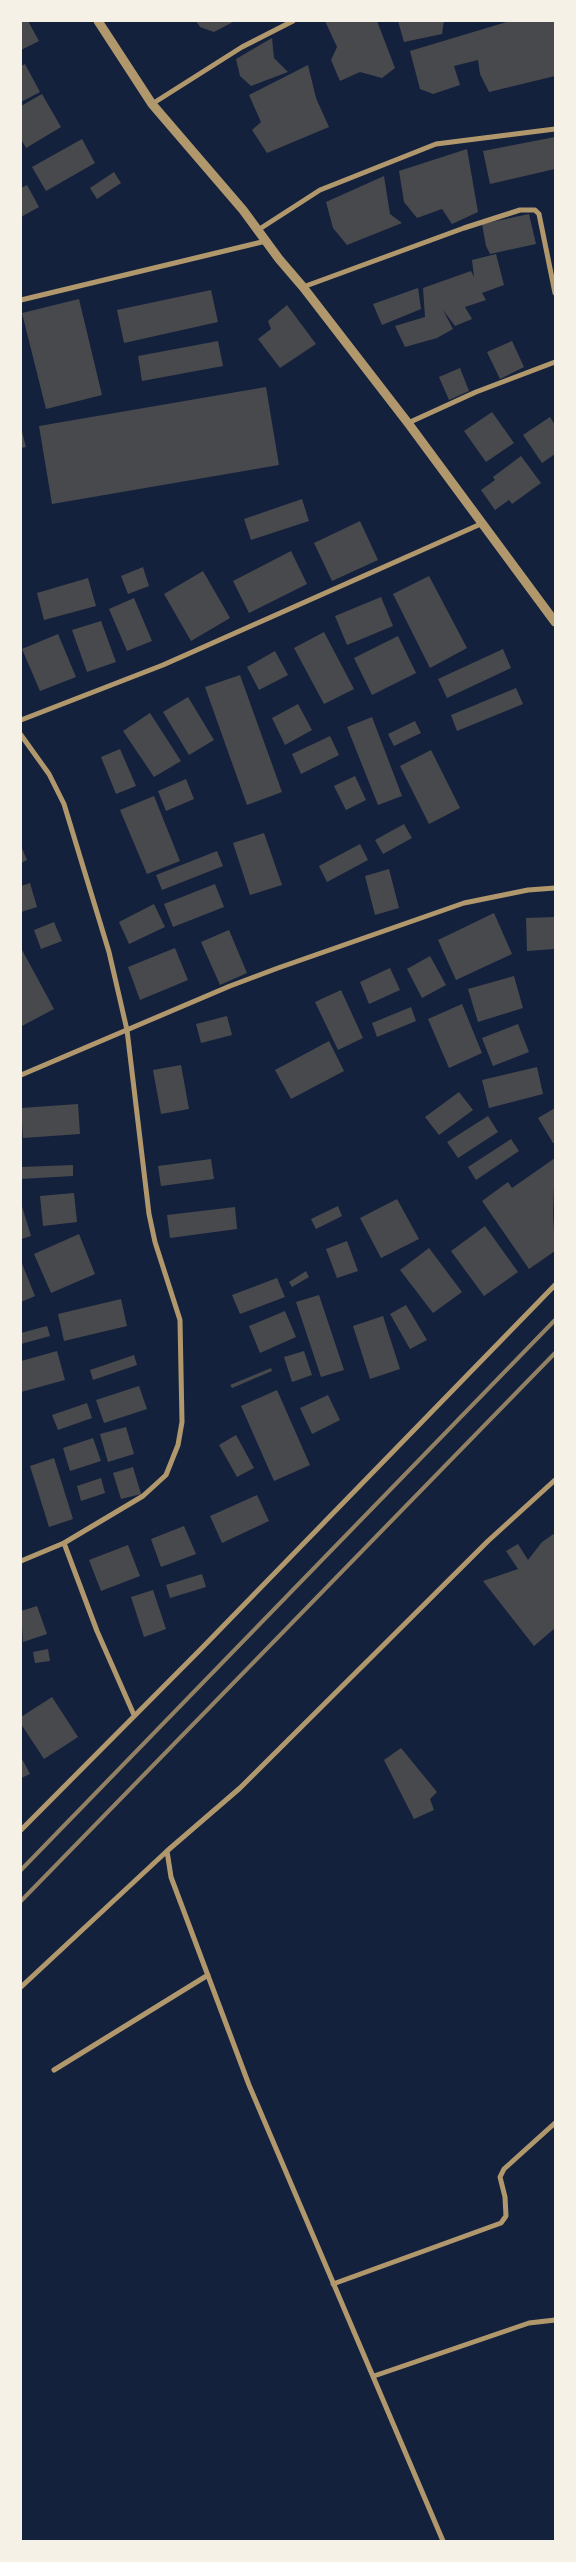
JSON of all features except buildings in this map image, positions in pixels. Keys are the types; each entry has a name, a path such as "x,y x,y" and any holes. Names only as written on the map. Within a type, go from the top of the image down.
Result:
{"street":[{"path":"98,21 152,104 243,210 303,287 408,423 555,622"},
{"path":"152,104 242,47 293,21"},
{"path":"258,230 320,190 436,144 555,129"},
{"path":"303,287 464,228 520,210 531,209 539,214 555,293"},
{"path":"21,300 267,241"},
{"path":"408,423 476,392 555,362"},
{"path":"21,720 163,665 483,523"},
{"path":"21,735 49,774 64,804 110,952 127,1030 149,1214 164,1274 180,1320 182,1422 178,1445 166,1475 143,1496 64,1543 21,1561"},
{"path":"21,1075 230,986 464,903 528,890 555,888"},
{"path":"21,1830 200,1650 555,1285"},
{"path":"21,1987 167,1851 240,1788 488,1541 555,1480"},
{"path":"64,1543 98,1631 134,1715"},
{"path":"167,1851 171,1877 249,2085 443,2541"},
{"path":"54,2070 208,1975"},
{"path":"333,2284 501,2223 506,2216 505,2196 500,2176 504,2169 555,2123"},
{"path":"374,2376 529,2322 555,2320"}],"railway":[{"path":"21,1870 555,1320"},
{"path":"21,1901 555,1353"}]}
